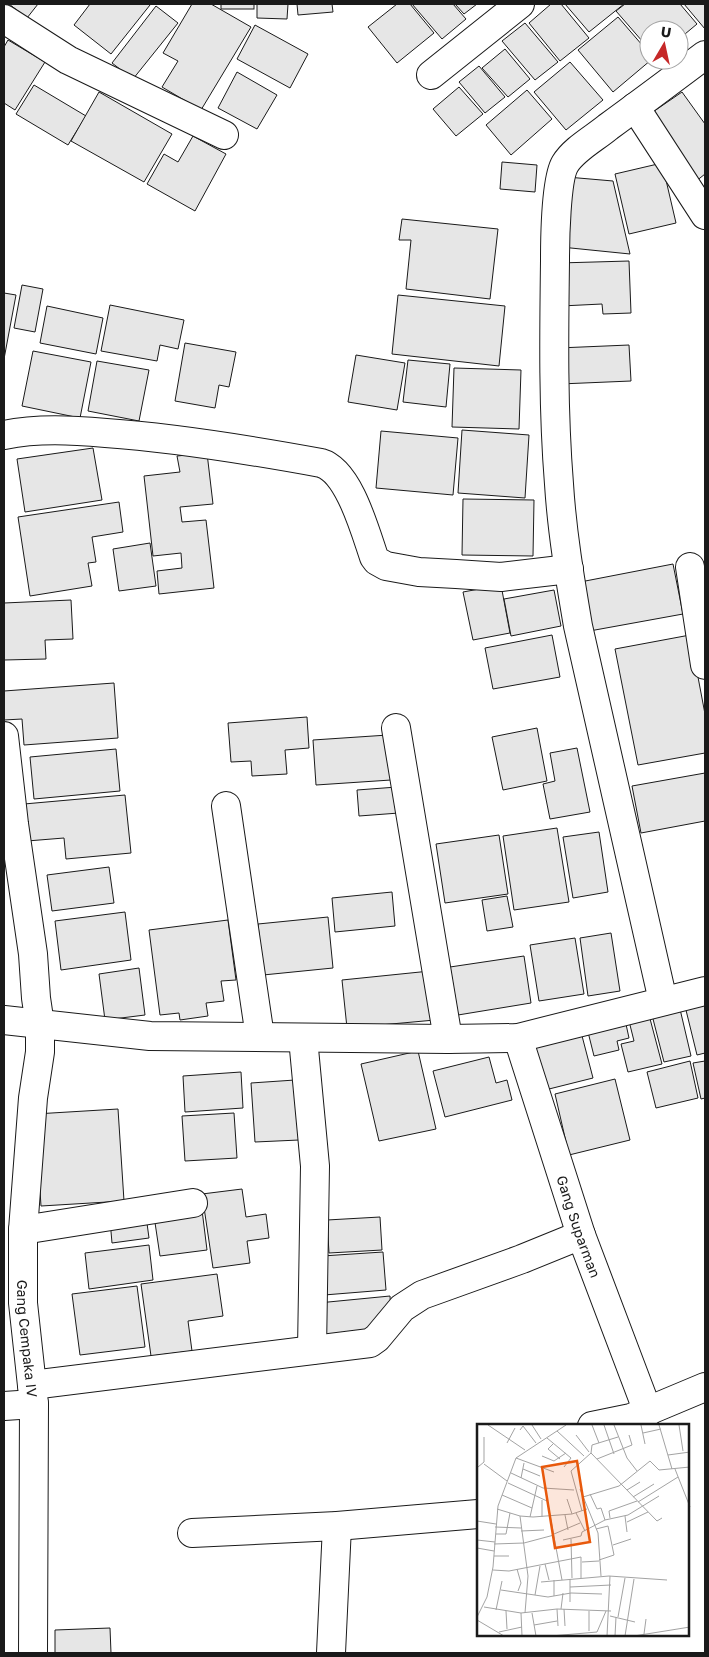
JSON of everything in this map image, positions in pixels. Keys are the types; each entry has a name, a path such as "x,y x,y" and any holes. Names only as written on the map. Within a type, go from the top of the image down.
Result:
{"street":[{"path":"431,75 520,4"},
{"path":"4,20 68,60 224,135"},
{"path":"663,1001 578,626 569,569 559,485 554,408 555,245 560,185 565,165 572,156 705,55"},
{"path":"635,107 705,215"},
{"path":"4,434 29,430 73,430 132,434 321,463 335,470 341,478 350,495 374,557 386,566 419,572 501,576 569,569"},
{"path":"690,567 705,665"},
{"path":"396,728 448,1039"},
{"name":"Gang Cempaka IV","path":"4,736 14,824 33,954 40,1025 40,1052 33,1098 23,1230 23,1304 33,1395 32,1653"},
{"path":"226,806 260,1037"},
{"path":"4,1020 150,1036 518,1038 705,992"},
{"path":"303,1038 315,1166 312,1350"},
{"name":"Gang Suparman","path":"518,1038 581,1234 648,1412"},
{"path":"23,1230 193,1203"},
{"path":"4,1406 33,1395 312,1350 370,1343 381,1334 402,1308 422,1295 522,1259 581,1234"},
{"path":"602,1424 631,1418 648,1412 705,1387"},
{"path":"192,1533 337,1526 477,1514"},
{"path":"331,1653 337,1526"}],"building":[{"path":"9,4 38,4 27,18"},
{"path":"90,4 150,5 111,54 74,25"},
{"path":"192,4 211,4 251,27 201,110 162,87 178,61 163,53"},
{"path":"221,4 254,4 254,9 221,9"},
{"path":"257,4 288,4 287,19 257,18"},
{"path":"297,4 332,4 333,12 298,15"},
{"path":"397,4 410,4 434,33 397,63 368,27"},
{"path":"412,4 453,4 466,19 442,39"},
{"path":"455,4 477,4 464,14"},
{"path":"551,4 561,4 589,38 560,61 529,23"},
{"path":"565,4 624,4 589,32"},
{"path":"625,4 680,4 697,24 689,31 689,20 639,20 639,37 616,11"},
{"path":"684,4 705,4 705,29"},
{"path":"156,6 178,23 133,79 112,63"},
{"path":"618,17 639,41 639,70 613,92 578,50"},
{"path":"525,23 558,62 535,80 502,41"},
{"path":"255,25 308,54 290,88 237,59"},
{"path":"8,40 45,62 15,110 4,103 4,47"},
{"path":"505,49 530,79 508,97 482,68"},
{"path":"570,62 603,100 566,130 534,92"},
{"path":"479,66 505,97 485,113 459,82"},
{"path":"237,72 277,95 257,129 218,108"},
{"path":"34,85 86,116 68,145 16,114"},
{"path":"459,87 483,114 456,136 433,109"},
{"path":"527,90 552,119 511,155 486,125"},
{"path":"99,92 172,134 144,182 71,141"},
{"path":"682,92 705,124 705,174 695,182 647,116"},
{"path":"193,136 226,154 195,211 147,184 164,154 178,162"},
{"path":"502,162 537,165 535,192 500,189"},
{"path":"662,163 676,223 629,234 615,174"},
{"path":"567,177 613,181 630,254 561,247"},
{"path":"402,219 498,229 490,299 406,289 411,240 399,240"},
{"path":"629,261 631,313 603,314 602,304 561,306 559,263"},
{"path":"22,285 43,289 35,332 14,328"},
{"path":"4,293 16,295 4,359"},
{"path":"398,295 505,306 499,366 392,354"},
{"path":"110,305 184,320 178,349 160,345 157,361 101,351"},
{"path":"47,306 103,318 96,354 40,343"},
{"path":"185,343 236,352 229,387 219,385 215,408 175,401"},
{"path":"629,345 631,381 560,384 558,348"},
{"path":"33,351 91,362 80,418 22,406"},
{"path":"356,355 405,363 397,410 348,402"},
{"path":"408,360 450,364 446,407 403,402"},
{"path":"97,361 149,370 139,421 88,411"},
{"path":"454,368 521,370 519,429 452,427"},
{"path":"462,430 529,435 525,498 458,493"},
{"path":"381,431 458,438 453,495 376,488"},
{"path":"93,448 102,500 25,512 17,459"},
{"path":"207,453 213,504 180,507 182,522 206,520 214,588 159,594 157,571 182,568 181,553 153,556 144,476 180,472 177,456"},
{"path":"463,499 534,500 533,556 462,555"},
{"path":"119,502 123,532 92,537 96,562 88,563 92,586 30,596 18,517"},
{"path":"150,543 156,586 119,591 113,549"},
{"path":"673,564 683,614 584,632 575,583"},
{"path":"501,585 510,633 473,640 463,592"},
{"path":"554,590 561,626 511,636 504,599"},
{"path":"71,600 73,639 45,640 46,659 4,660 4,603"},
{"path":"552,635 560,677 493,689 485,648"},
{"path":"690,635 705,714 705,753 638,765 615,649"},
{"path":"114,683 118,738 24,745 22,719 4,720 4,691"},
{"path":"307,717 309,748 285,750 287,774 252,776 251,761 231,762 228,723"},
{"path":"537,728 547,781 503,790 492,737"},
{"path":"388,735 391,780 316,785 313,740"},
{"path":"577,748 590,812 550,819 543,784 555,781 550,753"},
{"path":"116,749 120,791 34,799 30,757"},
{"path":"705,773 705,821 641,833 632,786"},
{"path":"397,787 399,813 359,816 357,790"},
{"path":"125,795 131,853 66,859 64,838 27,841 24,804"},
{"path":"557,828 569,902 514,910 503,836"},
{"path":"599,832 608,892 573,898 563,837"},
{"path":"499,835 508,894 445,903 436,844"},
{"path":"109,867 114,903 52,911 47,875"},
{"path":"392,892 395,926 335,932 332,898"},
{"path":"507,896 513,927 487,931 482,900"},
{"path":"125,912 131,960 61,970 55,921"},
{"path":"328,917 333,968 263,975 258,924"},
{"path":"228,920 236,980 221,981 224,1001 206,1003 208,1016 180,1020 179,1013 160,1015 149,930"},
{"path":"611,933 620,991 588,996 580,938"},
{"path":"575,938 584,994 539,1001 530,945"},
{"path":"524,956 531,1003 458,1015 450,967"},
{"path":"139,968 145,1015 105,1020 99,974"},
{"path":"430,971 435,1020 347,1028 342,980"},
{"path":"705,1001 705,1053 697,1055 685,1006"},
{"path":"680,1009 691,1056 664,1062 652,1015"},
{"path":"624,1015 629,1038 617,1041 619,1050 594,1056 586,1024"},
{"path":"649,1015 662,1064 628,1072 621,1044 634,1041 629,1021"},
{"path":"581,1032 593,1078 541,1091 530,1044"},
{"path":"418,1051 436,1129 379,1141 361,1064"},
{"path":"489,1057 496,1083 507,1080 512,1100 445,1117 433,1071"},
{"path":"690,1061 698,1098 656,1108 647,1072"},
{"path":"705,1061 705,1098 701,1099 693,1063"},
{"path":"241,1072 243,1108 185,1112 183,1076"},
{"path":"615,1079 630,1140 569,1155 555,1094"},
{"path":"295,1080 299,1140 255,1142 251,1083"},
{"path":"118,1109 124,1201 41,1206 35,1114"},
{"path":"234,1113 237,1158 185,1161 182,1116"},
{"path":"242,1189 246,1217 266,1214 269,1238 247,1241 250,1263 213,1268 202,1194"},
{"path":"202,1210 207,1250 160,1256 154,1216"},
{"path":"146,1216 149,1238 112,1243 110,1220"},
{"path":"380,1217 382,1250 329,1253 327,1220"},
{"path":"149,1245 153,1280 89,1289 85,1253"},
{"path":"383,1252 386,1290 324,1295 322,1256"},
{"path":"217,1274 223,1316 188,1321 192,1351 151,1356 141,1284"},
{"path":"137,1286 145,1347 80,1355 72,1294"},
{"path":"390,1296 391,1315 373,1332 321,1336 318,1303"},
{"path":"110,1628 111,1653 55,1653 55,1630"}]}
